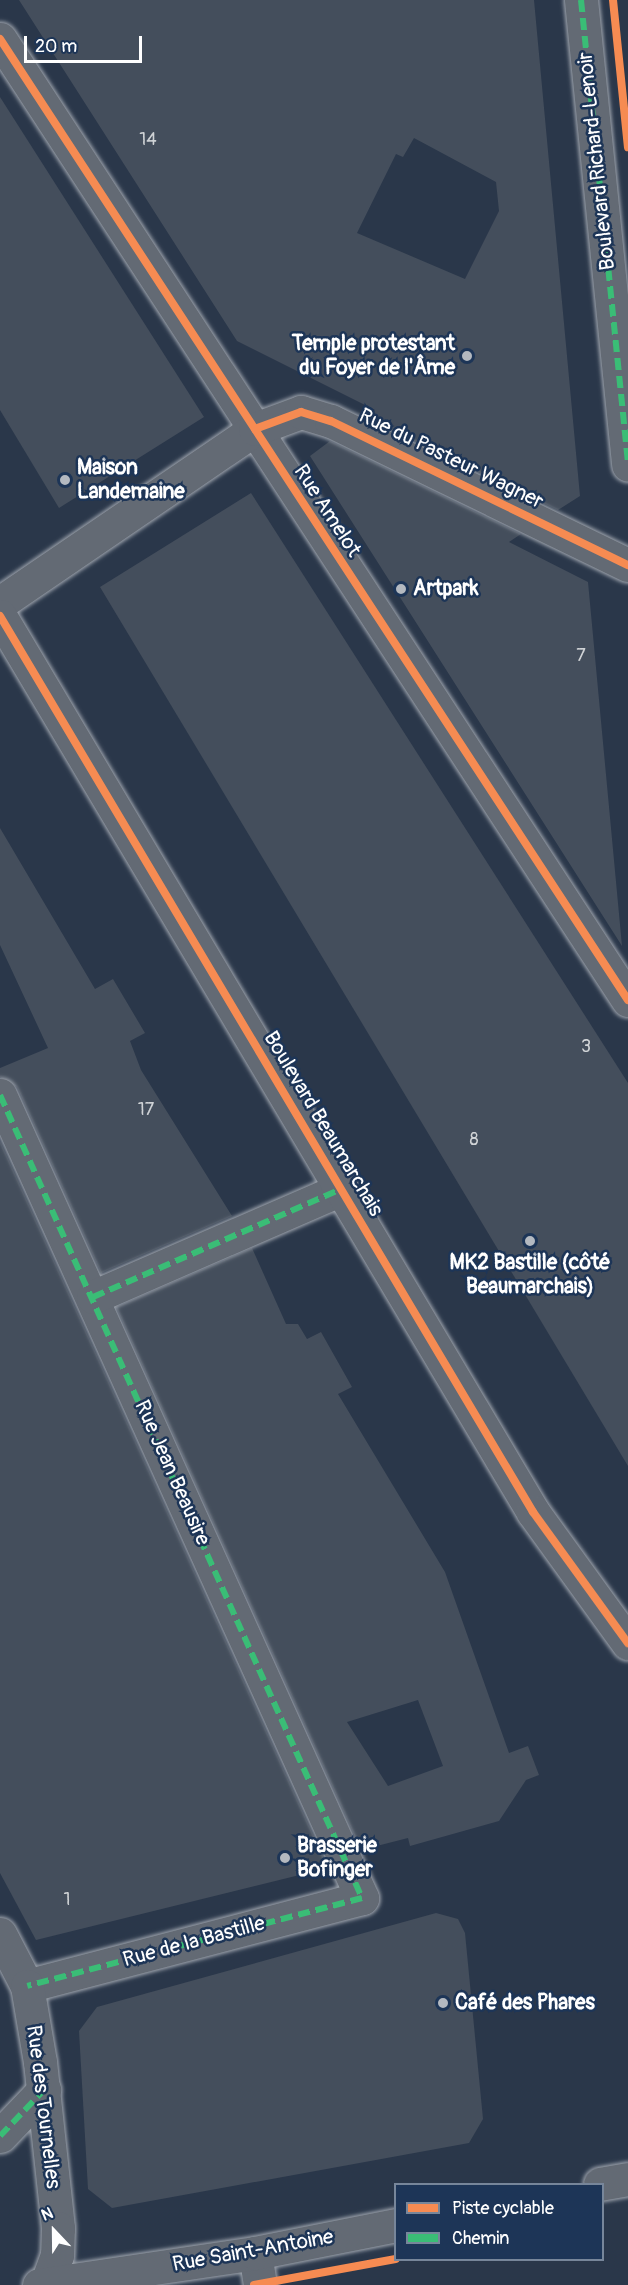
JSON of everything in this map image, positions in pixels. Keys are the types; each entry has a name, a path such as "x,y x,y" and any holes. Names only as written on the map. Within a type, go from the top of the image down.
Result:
{"street":[{"name":"Boulevard Richard-Lenoir","path":"581,0 628,465"},
{"name":"Rue Amelot","path":"0,39 628,1000"},
{"name":"Rue du Pasteur Wagner","path":"0,603 255,429 301,412 331,421 628,565"},
{"name":"Boulevard Beaumarchais","path":"0,616 533,1512 627,1639"},
{"name":"Rue Jean Beausire","path":"0,1095 362,1898"},
{"path":"93,1297 341,1189"},
{"name":"Rue de la Bastille","path":"27,1986 362,1898"},
{"name":"Rue des Tournelles","path":"0,1934 27,1986 44,2090 58,2228 57,2254 44,2285"},
{"path":"0,2136 44,2090"},
{"path":"604,2183 628,2179"},
{"name":"Rue Saint-Antoine","path":"44,2285 255,2253 394,2225"},
{"path":"255,2253 260,2285"}],"building":[{"path":"19,0 534,0 580,496 558,510 365,417 375,410 237,341","holes":["414,138 496,182 499,211 465,279 357,233 396,154 403,157"]},
{"path":"0,97 204,417 59,508 0,410"},
{"path":"330,441 521,534 509,542 588,582 622,946 310,456"},
{"path":"251,493 628,1083 628,1466 100,587"},
{"path":"0,828 95,989 113,979 145,1033 130,1041 141,1070 232,1216 101,1273 17,1087 0,1077 0,1068 48,1048 0,945"},
{"path":"0,1141 328,1868 36,1940 0,1873"},
{"path":"252,1248 286,1324 298,1324 307,1339 321,1332 352,1387 338,1394 445,1572 509,1753 528,1746 539,1775 526,1780 499,1821 410,1846 408,1838 361,1850 116,1307","holes":["418,1700 443,1766 388,1786 347,1722"]},
{"path":"436,1913 458,1919 465,1933 483,2119 469,2143 112,2208 88,2189 79,2031 97,2007"}],"marked path":[{"path":"581,0 628,465"},
{"path":"0,1095 362,1898 27,1986"},
{"path":"93,1297 341,1189"},
{"path":"0,2136 44,2090"}],"cycle path":[{"path":"613,0 628,147"},
{"path":"0,39 628,1000"},
{"path":"255,429 301,412 331,421 628,565"},
{"path":"0,616 533,1512 628,1643"},
{"path":"254,2285 394,2259"}],"place":[{"name":"Temple protestant du Foyer de l'Âme","path":"467,356"},
{"name":"Maison Landemaine","path":"65,480"},
{"name":"Artpark","path":"401,589"},
{"name":"MK2 Bastille (côté Beaumarchais)","path":"530,1241"},
{"name":"Brasserie Bofinger","path":"285,1858"},
{"name":"Café des Phares","path":"443,2003"}]}
